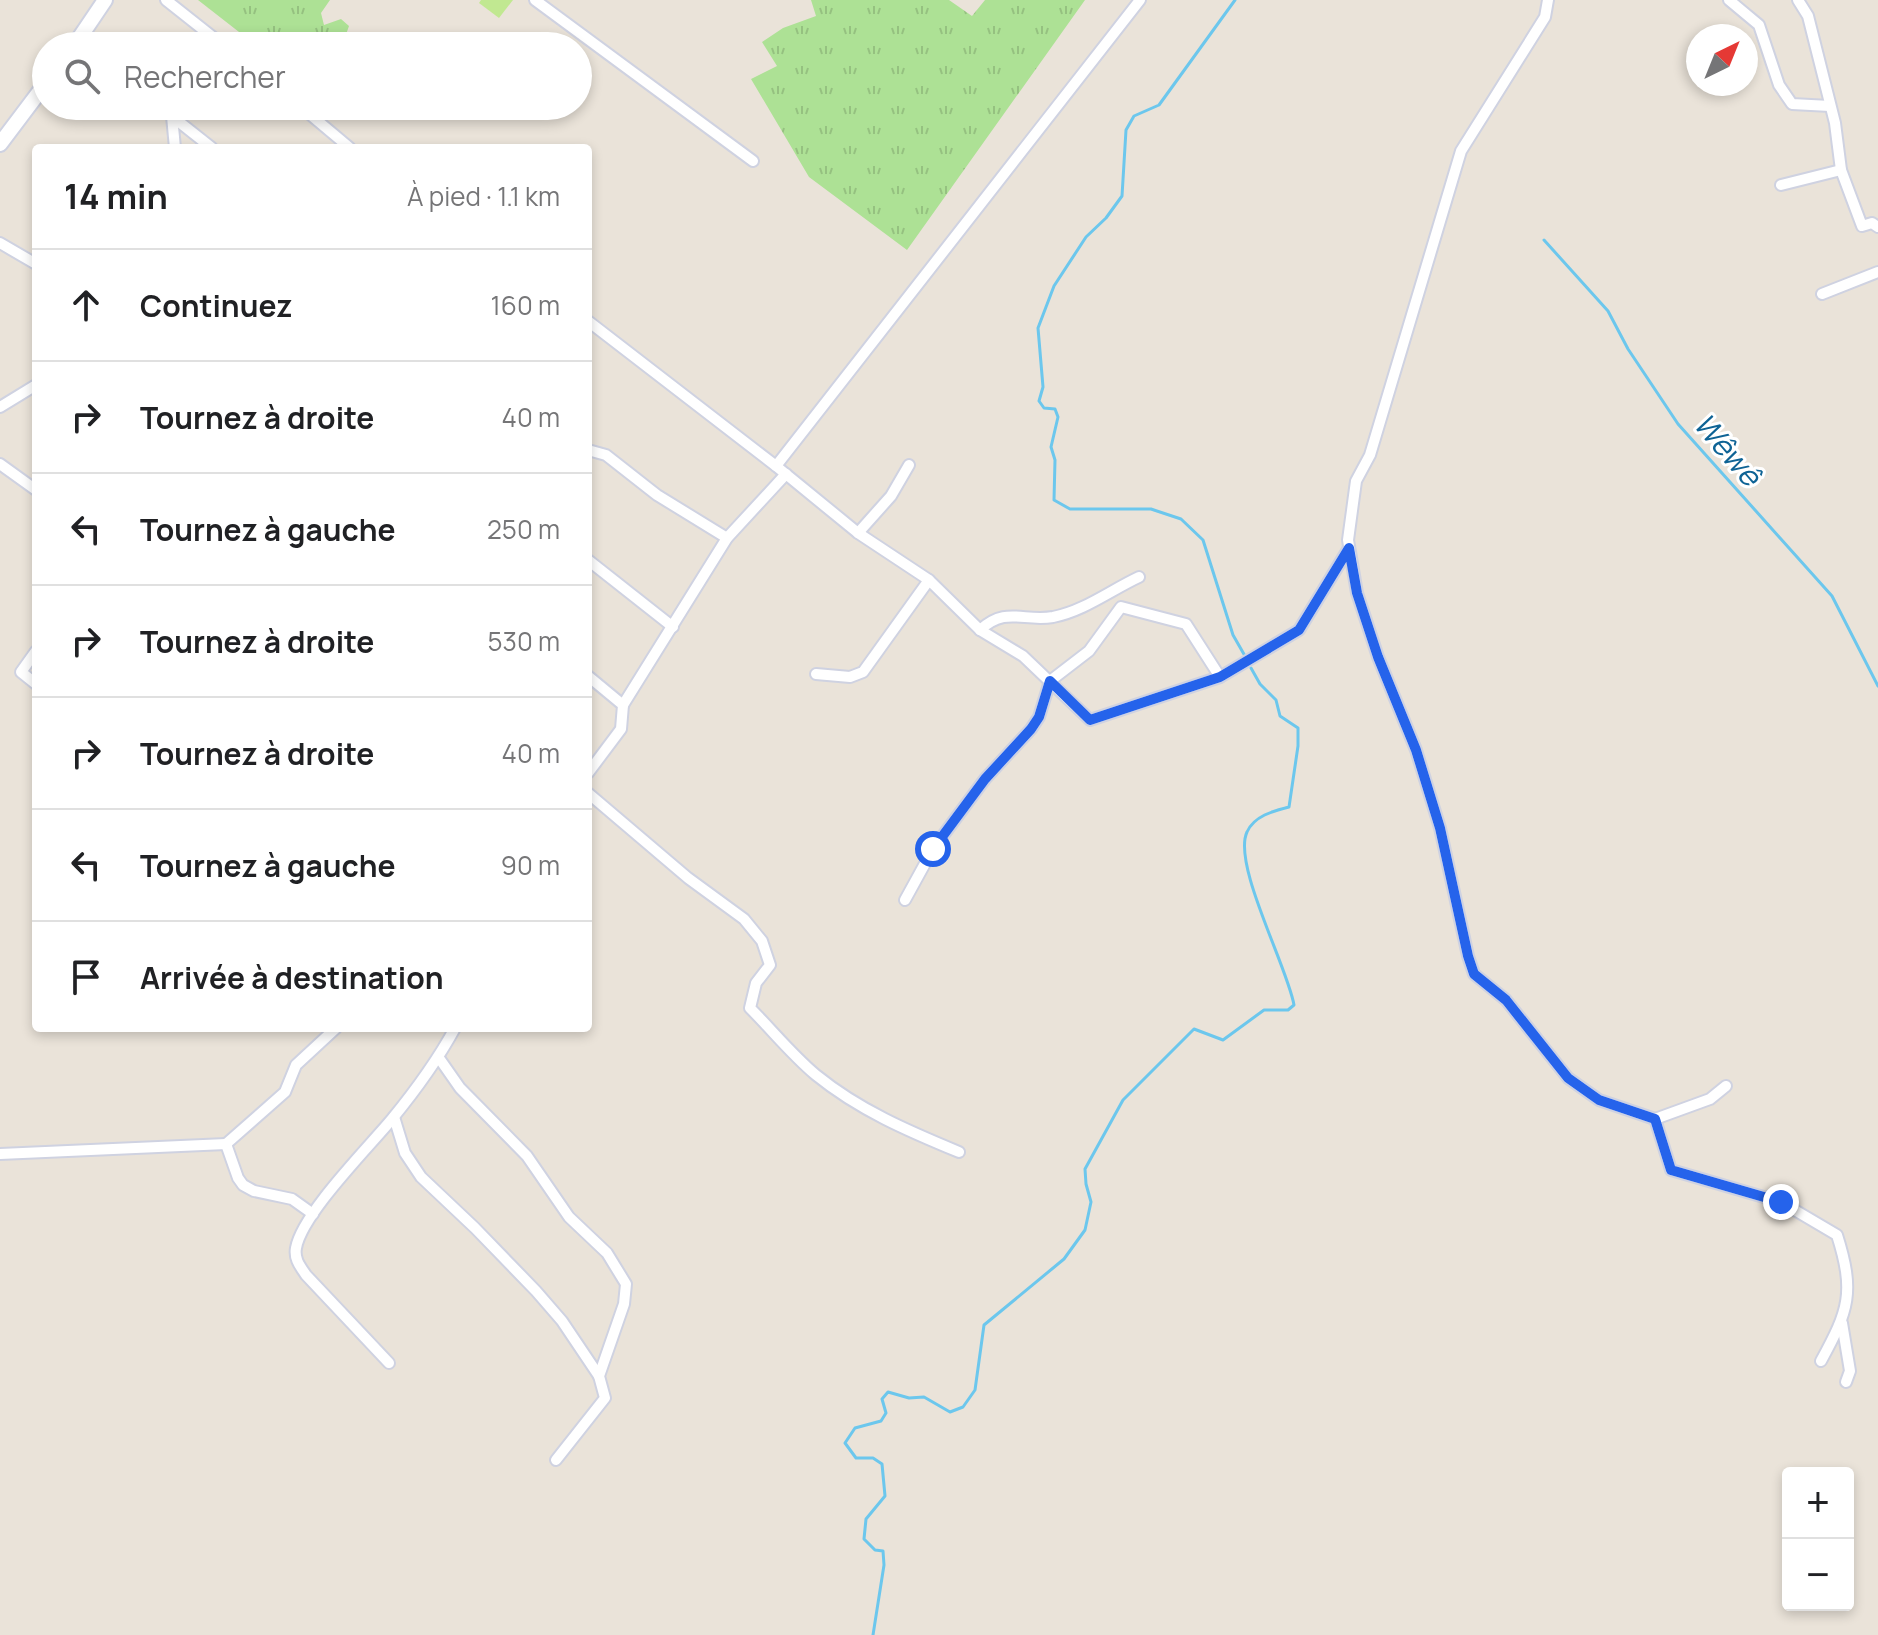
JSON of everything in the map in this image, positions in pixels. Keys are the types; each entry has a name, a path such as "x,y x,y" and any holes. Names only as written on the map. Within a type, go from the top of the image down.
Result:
{"main road":[{"path":"86,32 105,0"},
{"path":"0,144 32,102"}],"street":[{"path":"166,0 206,32"},
{"path":"535,0 578,32"},
{"path":"776,466 1140,0"},
{"path":"1548,0 1545,17 1461,151 1370,455 1356,481 1349,548 1357,593 1378,657 1416,750 1440,828 1474,974 1506,1000 1568,1078 1599,1100 1655,1119 1710,1099 1726,1086"},
{"path":"1729,0 1759,25 1779,85 1792,104 1830,106"},
{"path":"1798,0 1808,16 1835,123 1841,170 1862,226 1872,223 1878,227"},
{"path":"592,42 753,161"},
{"path":"172,120 175,144"},
{"path":"177,120 207,144"},
{"path":"317,120 345,144"},
{"path":"1781,185 1841,170"},
{"path":"0,243 32,262"},
{"path":"1822,294 1878,272"},
{"path":"592,324 858,533 929,580 980,630 1023,656 1090,720 1220,677 1299,630 1349,548"},
{"path":"0,407 32,387"},
{"path":"592,451 606,455 657,495 727,538"},
{"path":"0,464 32,487"},
{"path":"858,533 891,496 909,465"},
{"path":"592,768 621,729 623,705 727,538 786,474"},
{"path":"592,563 673,627"},
{"path":"980,630 1003,615 1051,617 1082,608 1139,577"},
{"path":"816,674 850,677 863,672 929,580"},
{"path":"905,900 933,849 985,779 1039,717 1050,681 1089,651 1121,607 1186,624 1220,677"},
{"path":"32,657 21,672 32,681"},
{"path":"592,679 623,705"},
{"path":"592,796 688,878 744,919 762,941 770,965 756,983 750,1008 816,1074 865,1110 959,1152"},
{"path":"0,1154 226,1144 285,1092 296,1065 332,1032"},
{"path":"389,1363 306,1275 295,1259 296,1244 313,1214 439,1058 453,1032"},
{"path":"439,1058 460,1088 527,1156 569,1217 607,1253 626,1284 624,1304 599,1376"},
{"path":"394,1117 405,1153 421,1177 536,1291 562,1321 599,1376 605,1398 556,1460"},
{"path":"1655,1119 1671,1170 1781,1202 1837,1235 1847,1269 1848,1299 1842,1323 1821,1361"},
{"path":"226,1144 243,1185 254,1191 292,1199 313,1214"},
{"path":"1842,1323 1850,1371 1846,1382"}],"green space":[{"path":"198,0 330,0 321,13 324,25 341,19 349,26 347,32 239,32"},
{"path":"481,0 513,0 499,18 479,3"},
{"path":"811,0 949,0 972,16 985,0 1085,0 907,250 809,177 751,79 777,66 762,42 783,28 816,16"}],"waterway":[{"path":"1235,0 1159,105 1134,116 1126,130 1122,196 1106,218 1086,237 1054,286 1038,328 1043,387 1039,401 1044,408 1055,409 1058,417 1051,447 1055,460 1054,500 1070,509 1151,509 1181,519 1203,540 1233,635 1245,656"},
{"name":"Wêwê","path":"1544,240 1608,311 1628,349 1678,424 1832,596 1878,686"},
{"path":"873,1635 884,1565 883,1551 875,1550 864,1539 866,1519 885,1496 882,1464 873,1458 856,1458 845,1443 855,1428 881,1421 886,1413 882,1399 888,1392 909,1398 924,1397 950,1412 963,1407 975,1390 984,1325 1064,1259 1085,1230 1091,1202 1085,1169 1123,1100 1194,1029 1223,1040 1264,1010 1288,1010 1294,1005 1254,891 1244,847 1247,832 1254,822 1271,812 1289,807 1298,728 1280,716 1276,700 1260,684 1251,668"}],"route":[{"path":"933,849 985,779 1031,729 1039,717 1050,681 1090,720 1220,677 1299,630 1349,548 1357,593 1378,657 1416,750 1440,828 1474,974 1506,1000 1568,1078 1599,1100 1655,1119 1671,1170 1781,1202"}]}
